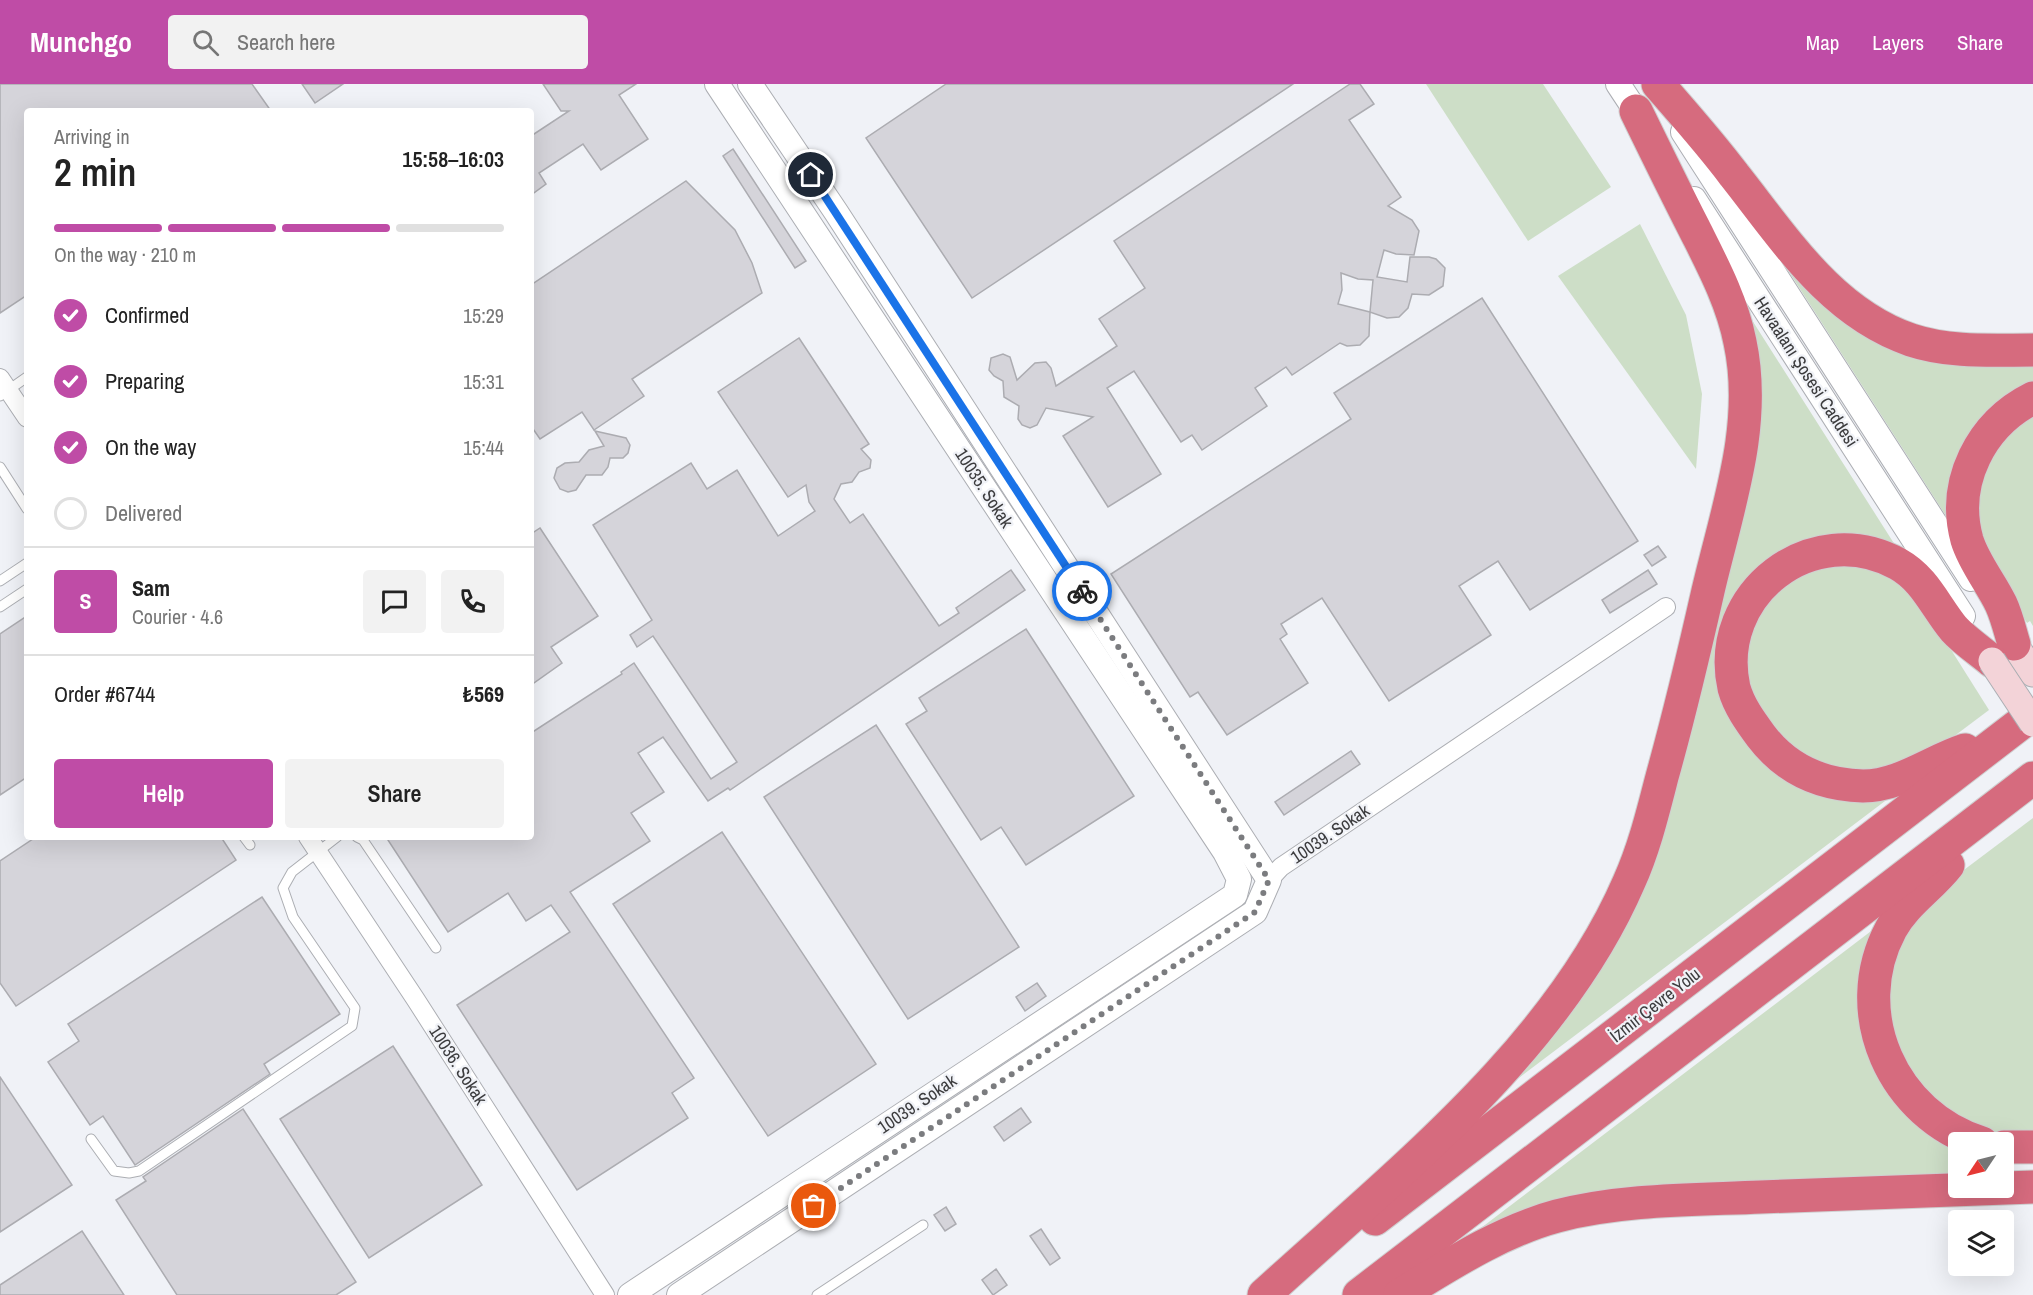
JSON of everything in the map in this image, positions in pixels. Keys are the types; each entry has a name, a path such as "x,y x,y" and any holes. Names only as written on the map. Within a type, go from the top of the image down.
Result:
{"highway":[{"path":"1658,84 1711,144 1795,252 1838,299 1876,325 1911,340 1964,350 2033,350"},
{"path":"1264,1295 1475,1099 1554,1009 1597,943 1629,882 1650,822 1677,722 1744,442 1746,378 1740,340 1727,297 1644,97"},
{"path":"1998,740 1953,754 1899,779 1865,786 1834,784 1792,767 1770,748 1742,708 1735,689 1731,665 1732,643 1740,614 1760,586 1801,558 1824,551 1849,549 1898,564 1922,582 1954,629 2003,652 2002,605 1967,540 1964,487 1971,464 1982,441 1995,424 2033,398"},
{"name":"İzmir Çevre Yolu","path":"1276,1295 2033,714"},
{"path":"1359,1295 2033,778"},
{"path":"1958,1132 1925,1112 1905,1091 1880,1044 1874,1012 1881,957 1891,930 1910,902 1937,879 1993,808"},
{"path":"2014,1147 2033,1148"},
{"path":"1400,1295 1465,1256 1511,1233 1556,1216 1591,1209 1626,1204 1720,1199 2033,1187"}],"main road":[{"path":"2003,652 2033,673"},
{"path":"2003,652 2033,723"}],"street":[{"name":"10035. Sokak","path":"717,84 1225,852 1239,879 1235,895"},
{"name":"10035. Sokak","path":"750,84 1269,880"},
{"name":"Havaalanı Şosesi Caddesi","path":"1618,84 1644,97 2003,652"},
{"path":"3,388 24,414"},
{"name":"10039. Sokak","path":"679,1295 1255,912 1269,880 1281,867 1666,607"},
{"name":"10036. Sokak","path":"313,844 605,1295"},
{"name":"10039. Sokak","path":"630,1295 1235,895"}],"lane":[{"path":"3,388 24,378"},
{"path":"0,467 24,504"},
{"path":"0,581 24,565"},
{"path":"0,607 24,591"},
{"path":"363,840 436,948"},
{"path":"91,1139 114,1170 129,1173 139,1171 352,1026 354,1008 293,916 283,888 313,844"},
{"path":"817,1295 923,1225"}],"green space":[{"path":"1426,84 1543,84 1611,187 1528,241"},
{"path":"1640,224 1686,315 1702,394 1696,469 1558,276"},
{"path":"1782,261 1816,294 2033,361 2033,387 1950,522"},
{"path":"1750,317 1902,556 1869,544 1737,598 1747,737 1889,798 1495,1096 1652,855"},
{"path":"2033,414 2033,626 2030,621 2027,623 1980,546 1973,494 1995,444"},
{"path":"1858,564 1891,576 1921,602 1989,710 1949,740 1897,771 1821,769 1778,737 1749,692 1746,647 1750,627 1773,590 1811,568"},
{"path":"2033,818 2033,1136 2014,1134 2014,1132 1993,1132 1945,1112 1896,1051 1886,995 1895,945 1932,894"},
{"path":"1883,922 1861,992 1950,1132 1948,1132 1948,1180 1739,1189 1456,1247"}],"building":[{"path":"0,84 252,84 269,108 24,108 24,297 0,313"},
{"path":"302,84 343,84 315,103"},
{"path":"543,84 636,84 619,95 648,139 601,170 583,144 539,173 546,184 534,193 534,134 569,111 561,111"},
{"path":"946,84 1293,84 972,298 866,138"},
{"path":"1350,84 1360,84 1374,104 1349,120 1401,197 1388,206 1412,220 1419,231 1414,255 1396,254 1384,250 1377,277 1407,282 1410,257 1436,259 1445,268 1443,286 1429,295 1412,294 1408,308 1399,317 1387,318 1370,312 1369,336 1360,345 1347,346 1340,343 1292,375 1286,367 1255,388 1267,406 1202,450 1192,435 1181,442 1134,371 1107,388 1161,474 1108,507 1063,436 1093,417 1046,408 1037,425 1030,428 1022,425 1018,419 1019,406 1004,397 1003,381 989,370 991,358 1003,354 1010,357 1017,380 1035,363 1046,362 1051,368 1056,386 1117,346 1099,319 1145,288 1114,241","holes":["1341,273 1358,279 1373,280 1370,312 1338,304 1342,290"]},
{"path":"733,149 806,261 795,268 723,156"},
{"path":"686,181 735,230 752,263 762,293 632,379 644,396 594,430 582,412 540,439 534,430 534,283"},
{"path":"1482,298 1638,541 1530,610 1498,561 1459,586 1491,635 1389,701 1322,598 1281,624 1287,634 1280,639 1308,683 1227,735 1198,692 1190,697 1111,574 1351,419 1334,393"},
{"path":"799,338 869,444 861,449 871,460 870,468 859,472 852,482 841,484 834,499 850,523 863,514 939,626 959,613 956,608 1011,570 1025,590 730,790 728,788 708,801 663,737 638,753 664,792 631,813 650,841 570,892 694,1078 672,1093 688,1118 577,1190 457,1005 570,932 551,905 526,921 508,893 448,932 388,840 534,840 534,731 622,674 621,672 634,663 711,779 737,762 653,636 637,647 630,635 652,620 593,525 691,463 707,489 737,470 778,536 815,511 809,502 806,485 788,497 718,392"},
{"path":"595,431 626,438 630,445 628,453 623,458 610,458 608,467 602,475 586,475 576,490 568,492 560,489 554,478 557,468 565,463 579,462 589,450 604,446"},
{"path":"540,528 598,616 551,647 562,663 534,683 534,532"},
{"path":"1658,546 1666,557 1652,566 1644,555"},
{"path":"1648,570 1657,584 1610,613 1602,600"},
{"path":"24,618 24,779 0,795 0,634"},
{"path":"1026,629 1134,796 1026,865 1001,827 981,840 906,724 927,711 919,698"},
{"path":"876,725 1019,947 908,1019 764,797"},
{"path":"1351,751 1360,764 1284,815 1275,802"},
{"path":"722,832 876,1064 768,1136 613,904"},
{"path":"32,840 223,840 236,860 16,1006 0,983 0,861"},
{"path":"262,897 340,1014 264,1064 270,1074 135,1165 103,1116 90,1125 48,1062 79,1041 68,1024"},
{"path":"1037,983 1046,996 1025,1011 1016,997"},
{"path":"393,1046 482,1185 369,1258 280,1119"},
{"path":"0,1077 72,1185 0,1232"},
{"path":"1021,1108 1031,1122 1004,1141 994,1127"},
{"path":"243,1109 356,1282 336,1295 177,1295 116,1200 146,1181 143,1177"},
{"path":"946,1207 956,1224 945,1231 934,1215"},
{"path":"1041,1229 1060,1258 1050,1265 1030,1236"},
{"path":"82,1231 124,1295 0,1295 0,1285"},
{"path":"996,1269 1007,1285 993,1295 982,1280"}],"way so far":[{"path":"814,1206 1255,912 1269,880 1266,871 1082,591"}],"route":[{"path":"811,175 1082,591"}]}
